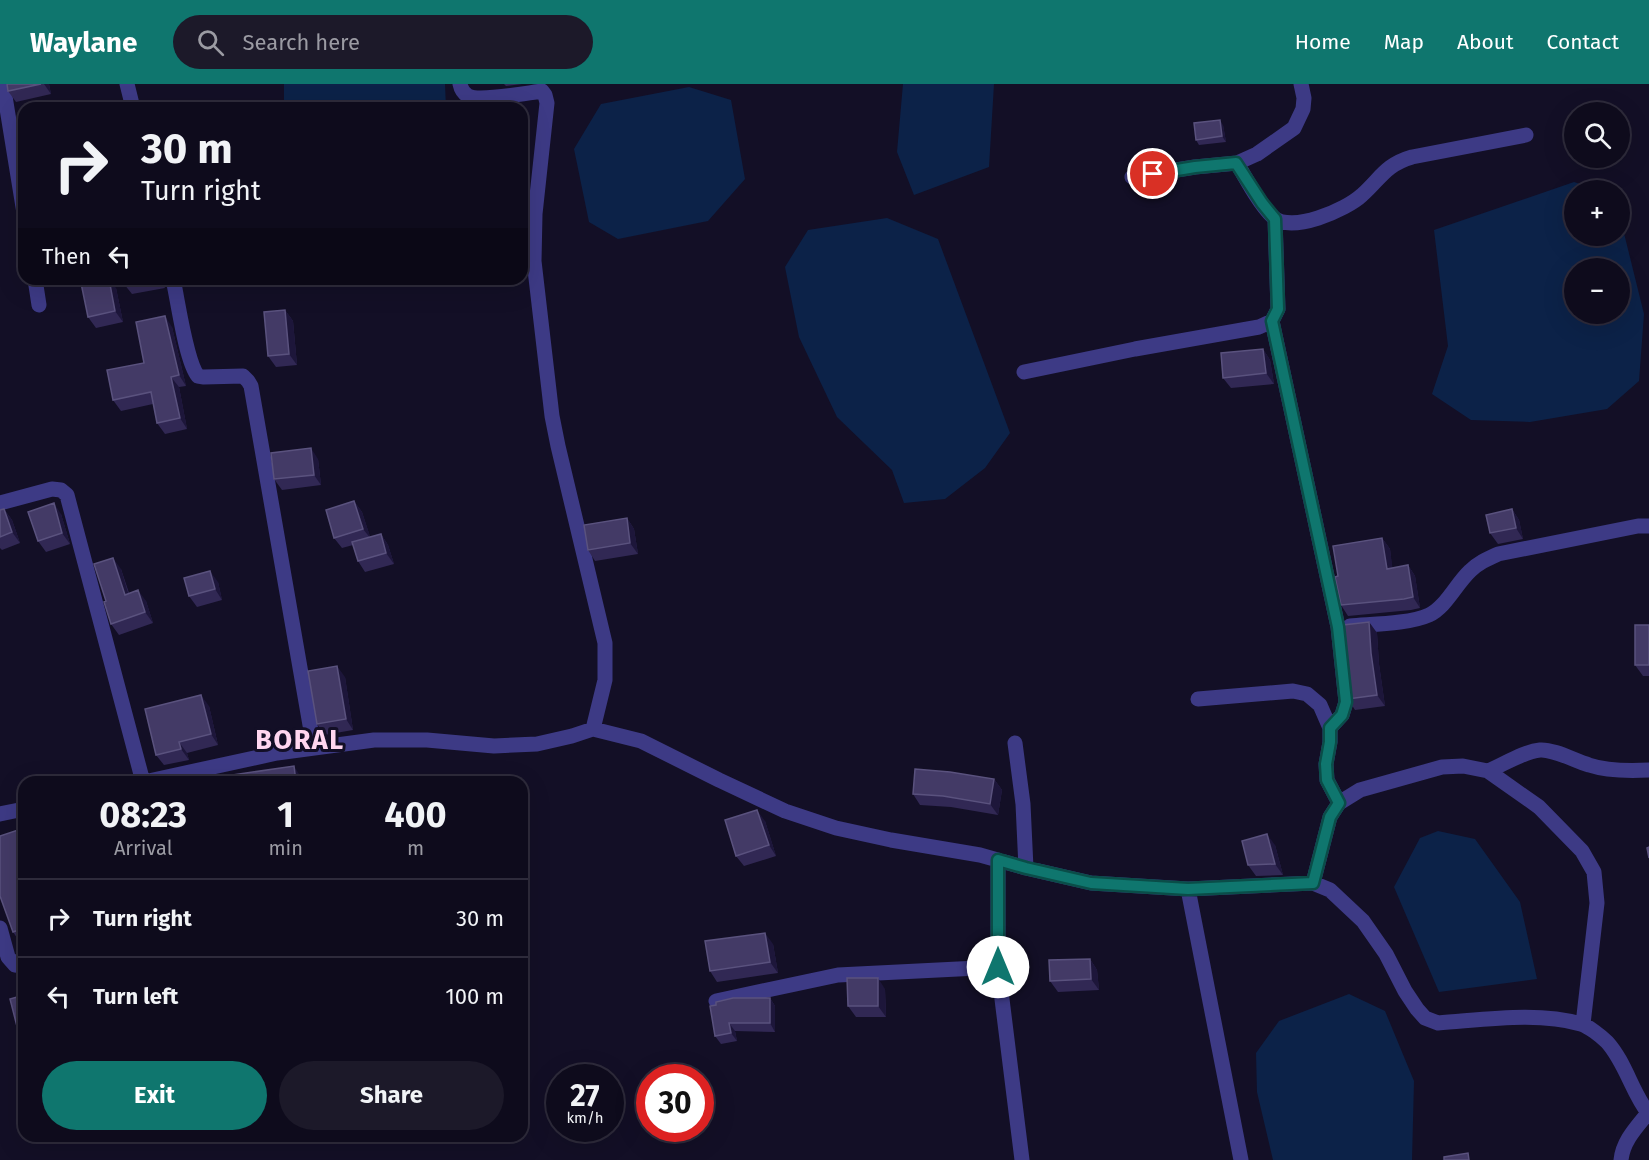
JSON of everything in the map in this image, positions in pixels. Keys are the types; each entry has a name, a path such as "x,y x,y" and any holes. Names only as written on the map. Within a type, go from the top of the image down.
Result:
{"street":[{"path":"3,84 18,176"},
{"path":"127,84 132,102"},
{"path":"460,84 466,95 480,98 542,91 546,97 546,117 535,214 534,261 552,416 605,643 605,680 593,729"},
{"path":"1132,177 1236,163 1265,149 1294,128 1303,109 1304,98 1301,84"},
{"path":"1275,219 1297,222 1343,208 1363,195 1382,173 1400,160 1526,135"},
{"path":"1024,372 1259,327 1272,321 1278,309 1275,219 1236,163"},
{"path":"36,285 39,305"},
{"path":"175,285 185,340 196,374 204,377 243,376 251,386 314,748"},
{"path":"1272,321 1338,627 1346,702 1342,715 1330,728"},
{"path":"0,503 52,489 61,490 67,495 141,776"},
{"path":"1338,627 1413,620 1430,615 1470,571 1483,561 1498,554 1638,526 1649,526"},
{"path":"1198,699 1293,691 1307,694 1320,705 1330,728 1326,764 1327,780 1339,803"},
{"path":"171,776 277,753 374,740 428,740 494,746 537,744 593,729 641,741 785,811 836,828 980,855 1091,883 1188,889 1313,883 1330,890 1363,921 1386,954 1405,991 1425,1018 1438,1023 1540,1017 1583,1024 1607,1042 1648,1114 1628,1138 1621,1160"},
{"path":"1015,743 1023,804 1026,868"},
{"path":"1488,771 1523,755 1542,750 1590,766 1649,770"},
{"path":"1313,883 1330,817 1339,803 1360,790 1442,766 1463,766 1488,771 1539,807 1582,851 1594,872 1597,903 1583,1024"},
{"path":"0,814 18,810"},
{"path":"998,860 998,967 1022,1160"},
{"path":"1188,889 1241,1160"},
{"path":"0,928 8,957 18,965"},
{"path":"716,1001 838,975 998,967"}],"water":[{"path":"284,84 445,84 446,102 284,102"},
{"path":"903,84 994,84 989,167 914,195 897,152"},
{"path":"689,87 731,100 745,179 708,221 618,239 589,222 574,149 601,104"},
{"path":"1564,185 1564,246 1627,246 1644,314 1639,381 1607,409 1530,422 1471,420 1432,394 1448,346 1434,230"},
{"path":"887,218 938,239 1010,433 985,468 945,499 904,503 892,470 837,417 799,337 785,267 808,230"},
{"path":"1438,831 1475,839 1520,902 1537,979 1439,992 1394,887 1420,838"},
{"path":"1349,994 1385,1011 1414,1081 1412,1160 1273,1160 1257,1092 1256,1053 1279,1021"}],"building":[{"path":"7,84 41,84 8,91"},
{"path":"1220,120 1222,136 1196,140 1194,123"},
{"path":"81,285 110,285 115,311 88,317"},
{"path":"285,310 289,354 268,356 264,312"},
{"path":"165,316 179,375 171,377 180,418 157,423 151,392 113,400 107,370 144,363 136,322"},
{"path":"1263,349 1266,373 1223,378 1221,353"},
{"path":"311,448 314,475 274,479 271,453"},
{"path":"354,501 363,529 334,538 326,510"},
{"path":"54,503 62,533 38,541 28,512"},
{"path":"4,509 12,532 0,537 0,510"},
{"path":"1512,509 1516,528 1490,533 1486,515"},
{"path":"627,518 630,543 588,550 584,525"},
{"path":"381,534 386,553 358,561 352,542"},
{"path":"1382,538 1387,569 1408,565 1413,597 1341,605 1335,577 1338,576 1333,546"},
{"path":"113,558 125,595 138,590 145,612 111,624 94,564"},
{"path":"210,571 215,589 189,596 184,578"},
{"path":"1369,622 1377,695 1348,699 1343,625"},
{"path":"1635,625 1649,625 1649,665 1635,665"},
{"path":"337,666 346,719 317,724 308,671"},
{"path":"201,695 211,734 179,742 181,749 156,755 145,709"},
{"path":"294,766 295,776 226,776"},
{"path":"915,769 994,779 990,804 943,796 913,794"},
{"path":"757,810 769,845 736,856 725,820"},
{"path":"18,830 18,930 13,932 0,896 0,836"},
{"path":"1267,834 1275,864 1248,865 1242,841"},
{"path":"765,933 770,962 710,971 705,941"},
{"path":"1090,959 1091,979 1050,981 1049,960"},
{"path":"847,978 878,978 878,1006 848,1006"},
{"path":"18,997 18,1030 10,999"},
{"path":"733,998 770,998 770,1023 729,1023 731,1033 715,1036 710,1006 716,1005 716,1002"},
{"path":"1468,1153 1469,1160 1444,1160 1444,1157"}],"district":[{"name":"BORAL","path":"300,740"}],"route":[{"path":"998,967 998,860 1091,883 1188,889 1313,883 1330,817 1339,803 1327,780 1326,764 1330,728 1342,715 1346,702 1338,627 1272,321 1278,309 1275,219 1236,163 1153,174"}]}
